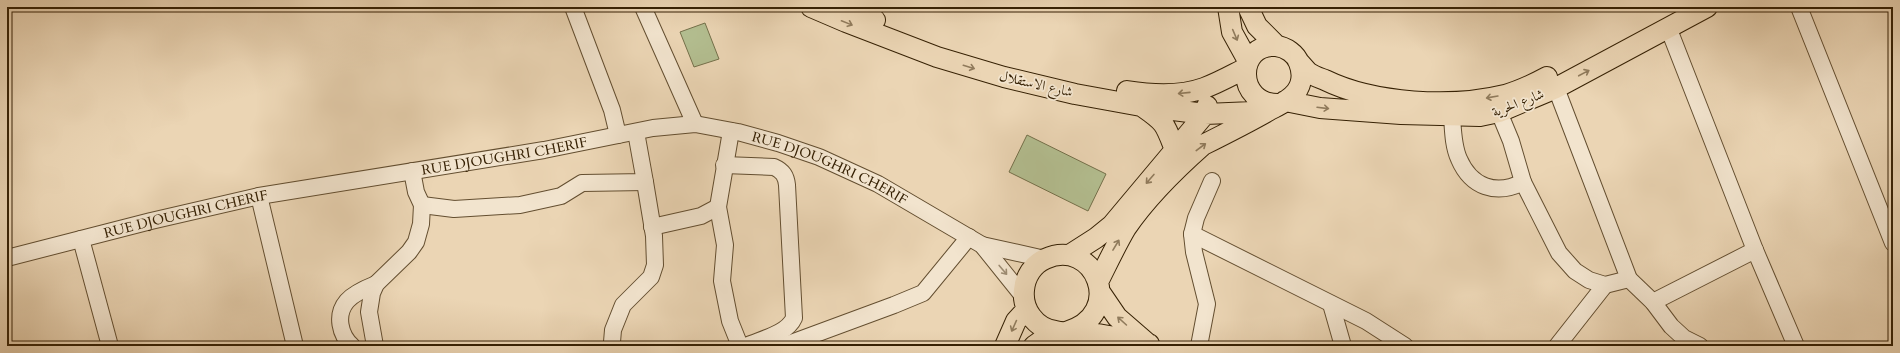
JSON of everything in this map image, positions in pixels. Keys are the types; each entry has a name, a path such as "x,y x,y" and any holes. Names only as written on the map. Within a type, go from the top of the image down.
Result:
{"main road":[{"name":"شارع الاستقلال","path":"811,7 938,57 1004,77 1075,94 1141,106 1205,114 1253,112 1279,103"},
{"name":"شارع الاستقلال","path":"846,7 892,26 962,50 1067,80 1145,94 1189,92 1216,83 1247,65"},
{"path":"1228,7 1232,32 1247,65 1246,81 1251,92 1259,99 1279,103"},
{"path":"1034,346 1061,332 1077,329 1087,323 1099,304 1099,286 1111,254 1127,227 1178,168 1203,145 1292,97 1300,84 1301,68 1298,61 1293,54 1277,46 1257,26 1248,7"},
{"name":"شارع الحرية","path":"1298,61 1309,72 1334,85 1365,95 1394,100 1467,102 1505,95 1535,84 1678,7"},
{"name":"شارع الحرية","path":"1279,103 1320,108 1401,114 1480,116 1499,112 1556,88 1707,7"},
{"path":"1247,65 1260,49 1277,46"},
{"path":"1150,345 1116,337 1061,332 1043,327 1033,320 1025,302 1024,284 1036,265 1045,258 1071,254 1096,238 1112,225 1205,114 1216,83"},
{"path":"1141,106 1164,123 1170,132 1175,150"},
{"path":"1071,254 1091,268 1099,286 1117,316 1150,345"},
{"path":"1005,346 1025,302"}],"street":[{"path":"573,7 612,110 618,135"},
{"path":"643,7 695,124"},
{"path":"1799,7 1893,243"},
{"path":"1668,27 1755,250 1796,346"},
{"path":"1556,88 1629,279 1653,302 1671,326 1684,338 1700,346"},
{"path":"1499,112 1511,141 1523,182 1559,253 1575,271 1589,280 1605,285 1629,279"},
{"path":"1452,116 1455,144 1459,158 1467,173 1483,185 1496,190 1512,188 1523,182"},
{"name":"RUE DJOUGHRI CHERIF","path":"7,258 151,221 259,196 544,150 654,128 695,124 731,131 778,143 819,157 878,184 975,241"},
{"path":"731,131 718,207 725,245 722,281 730,321 740,346"},
{"path":"613,346 613,330 623,305 651,277 655,265 656,251 636,132"},
{"path":"724,165 774,167 781,170 786,177 787,185 794,318 791,324 784,329 746,346"},
{"path":"352,346 347,341 339,321 343,306 355,294 376,284 396,265 416,242 421,224 422,205 416,192 412,171"},
{"path":"1199,346 1208,304 1194,252 1192,234 1196,218 1212,181"},
{"path":"422,205 454,209 520,205 561,196 582,183 645,182"},
{"path":"259,196 295,346"},
{"path":"652,227 701,216 718,207"},
{"path":"1192,234 1366,321 1405,346"},
{"path":"81,239 110,346"},
{"path":"975,241 1045,258"},
{"path":"975,241 1025,302"},
{"path":"783,346 894,306 924,293 975,241"},
{"path":"1653,302 1755,250"},
{"path":"375,346 369,312 376,284"},
{"path":"1557,346 1605,285"},
{"path":"1331,304 1343,346"}],"green space":[{"path":"705,23 719,59 694,67 680,32"},
{"path":"1027,135 1106,174 1088,211 1009,172"}]}
